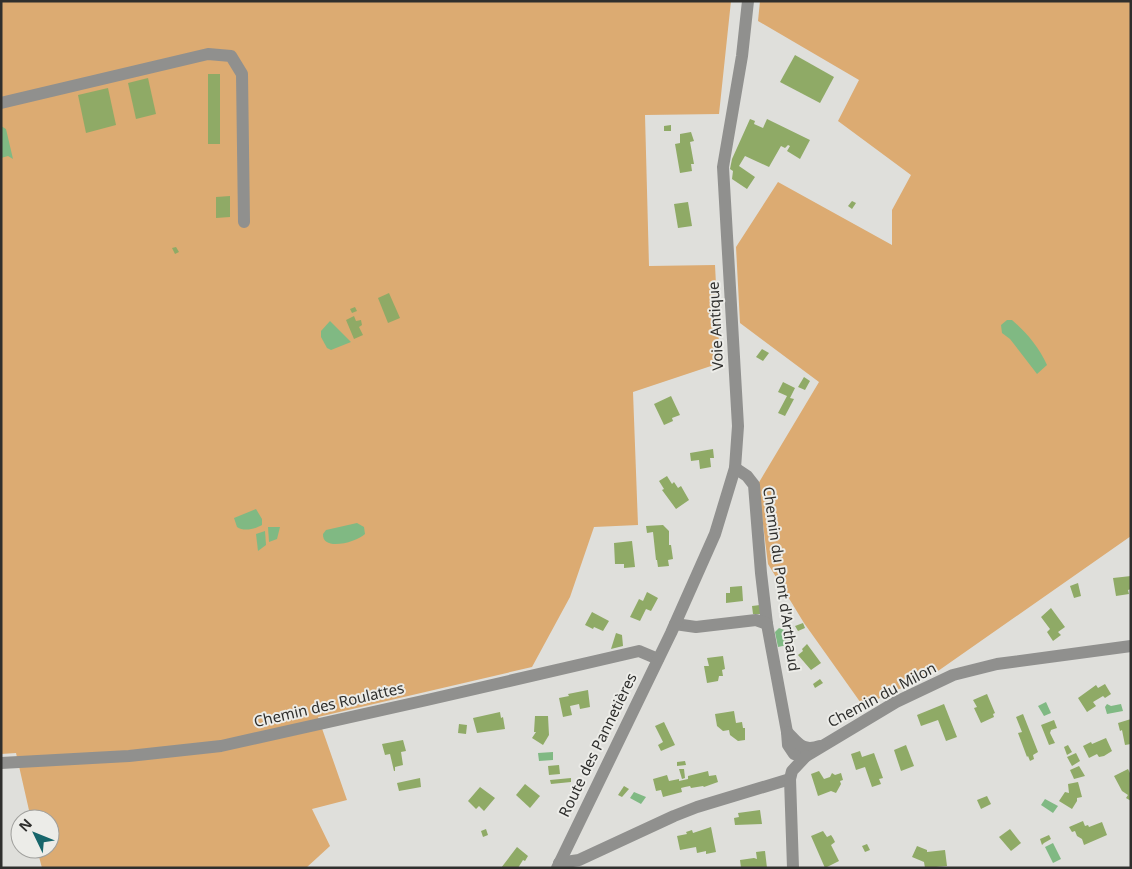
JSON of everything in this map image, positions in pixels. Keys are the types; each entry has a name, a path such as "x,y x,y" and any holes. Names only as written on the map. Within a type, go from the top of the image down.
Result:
{"street":[{"name":"Voie Antique","path":"669,637 715,534 736,468 738,426 723,168 742,56 748,1"},
{"path":"1,103 208,54 231,56 242,74 244,222"},
{"name":"Chemin du Pont d'Arthaud","path":"736,468 747,476 754,485 767,624 787,732"},
{"path":"675,624 696,627 756,620 767,624"},
{"name":"Route des Pannetières","path":"558,865 669,637"},
{"name":"Chemin du Milon","path":"806,756 896,702 953,675 997,664 1131,646"},
{"name":"Chemin des Roulattes","path":"1,763 129,756 222,746 639,651 658,659"},
{"path":"787,732 803,747 813,749 824,745"},
{"path":"558,865 579,860 697,807 791,775 806,756 794,754 788,745 787,732"},
{"path":"790,748 793,868"}],"shaded area":[{"path":"1,1 731,1 719,114 645,115 649,266 715,265 720,363 633,392 638,525 594,527 570,597 532,667 318,717 347,800 312,809 330,846 306,868 42,868 40,859 60,859 60,809 29,809 16,753 1,754"},
{"path":"760,1 1131,1 1131,536 938,671 863,706 804,623 768,564 758,484 819,382 740,323 736,247 778,182 892,245 892,210 911,175 838,121 859,80 758,21"},
{"path":"1,126 6,129 13,159 8,156 1,158"},
{"path":"1007,320 1012,320 1032,340 1044,358 1047,365 1037,374 1010,339 1002,333 1001,325"},
{"path":"330,321 351,342 331,350 327,348 321,337 321,331"},
{"path":"256,509 262,519 262,525 249,529 237,527 234,518"},
{"path":"357,523 364,527 365,534 355,540 334,544 328,543 324,539 323,534 326,530"},
{"path":"268,527 280,527 277,539 269,542"},
{"path":"265,531 266,545 258,551 256,534"},
{"path":"779,628 784,630 787,645 778,647 775,632"},
{"path":"1046,702 1051,713 1044,716 1038,706"},
{"path":"1107,704 1111,706 1121,704 1123,711 1107,714 1105,707"},
{"path":"553,752 553,760 539,761 538,753"},
{"path":"634,792 646,797 641,804 630,798"},
{"path":"1045,799 1058,806 1053,813 1041,805"},
{"path":"1053,843 1061,859 1053,863 1045,847"}],"building":[{"path":"795,55 834,77 820,103 780,82"},
{"path":"208,74 220,74 220,144 208,144"},
{"path":"148,78 156,114 136,119 128,83"},
{"path":"108,88 116,125 86,133 78,95"},
{"path":"750,119 755,121 754,124 763,128 767,119 810,140 800,159 787,151 790,146 788,145 785,148 781,146 769,167 745,156 739,166 755,177 747,189 732,179 733,171 730,169 732,159"},
{"path":"671,125 671,131 664,131 664,126"},
{"path":"691,132 694,141 690,142 694,164 691,164 692,171 680,173 675,144 680,143 680,134"},
{"path":"230,196 230,217 216,218 216,197"},
{"path":"852,201 856,203 852,209 848,206"},
{"path":"688,202 692,226 678,228 674,204"},
{"path":"176,247 179,252 175,254 172,248"},
{"path":"389,293 400,318 388,323 378,298"},
{"path":"355,307 357,311 352,313 350,309"},
{"path":"354,316 356,321 361,320 362,325 359,327 363,335 354,339 346,320"},
{"path":"762,349 769,353 763,361 756,357"},
{"path":"804,377 810,381 805,390 798,387"},
{"path":"783,382 795,388 790,398 794,399 785,416 778,413 787,396 778,392"},
{"path":"671,396 680,415 672,418 673,421 664,425 654,404"},
{"path":"713,449 714,458 710,458 711,467 700,469 699,460 691,461 690,453"},
{"path":"667,476 672,484 674,482 678,488 681,486 689,500 676,509 662,490 664,489 659,481"},
{"path":"663,525 669,531 669,545 671,545 673,559 668,560 669,566 658,567 653,532 647,533 646,526"},
{"path":"632,541 635,567 624,568 624,564 615,564 614,543"},
{"path":"1131,576 1129,594 1116,596 1113,578"},
{"path":"1078,583 1081,596 1074,598 1070,586"},
{"path":"742,586 743,601 726,603 726,593 730,593 730,587"},
{"path":"647,592 658,598 651,611 646,609 640,621 630,617 639,599 643,601"},
{"path":"760,605 761,614 753,614 752,606"},
{"path":"1051,608 1065,627 1058,632 1061,635 1053,641 1047,632 1050,629 1041,617"},
{"path":"592,612 609,621 603,631 585,625"},
{"path":"803,623 805,628 798,631 795,626"},
{"path":"793,632 795,642 787,643 785,633"},
{"path":"616,633 622,635 623,646 611,649"},
{"path":"807,644 821,663 811,670 798,655"},
{"path":"723,656 725,669 722,670 723,676 719,676 718,681 707,683 704,666 709,666 707,658"},
{"path":"820,679 823,683 815,688 813,684"},
{"path":"1105,684 1111,694 1093,702 1096,706 1087,712 1078,698 1096,685 1098,688"},
{"path":"588,690 590,707 580,709 579,704 570,706 572,715 563,717 559,698"},
{"path":"987,694 995,713 993,714 994,717 981,723 974,708 977,707 973,700"},
{"path":"944,704 957,737 946,741 938,720 921,726 917,715"},
{"path":"734,711 736,723 742,722 743,728 745,728 745,740 738,741 730,735 729,730 723,731 717,726 715,714"},
{"path":"500,712 505,729 477,733 473,718"},
{"path":"1023,714 1038,752 1033,755 1034,759 1030,761 1018,733 1022,732 1016,717"},
{"path":"535,716 548,716 549,735 543,745 532,738 536,732 534,732"},
{"path":"1131,719 1131,744 1125,745 1122,730 1120,731 1118,723"},
{"path":"1054,720 1057,728 1051,730 1050,733 1055,743 1049,745 1041,725"},
{"path":"664,722 675,745 661,751 658,745 663,742 655,726"},
{"path":"459,724 467,725 466,734 458,733"},
{"path":"1106,738 1112,751 1104,756 1099,757 1097,754 1089,758 1083,746"},
{"path":"403,740 406,751 401,752 403,765 395,767 394,771 390,754 385,755 382,744"},
{"path":"906,745 914,766 901,771 894,750"},
{"path":"1068,745 1072,752 1067,755 1064,747"},
{"path":"860,751 862,757 874,753 883,778 879,779 881,784 872,787 865,767 856,770 851,754"},
{"path":"1076,753 1080,761 1072,766 1067,757"},
{"path":"685,761 686,765 677,766 677,762"},
{"path":"559,765 560,774 549,775 548,766"},
{"path":"1079,766 1085,776 1074,779 1070,770"},
{"path":"679,769 684,769 685,778 682,779"},
{"path":"1128,769 1131,775 1131,801 1126,798 1128,795 1122,791 1114,776"},
{"path":"708,771 709,776 716,775 718,782 704,787 691,788 690,786 681,788 682,792 663,797 661,790 656,791 653,779 667,775 669,781 679,779 679,781 688,779 688,776"},
{"path":"819,771 824,779 830,777 832,773 835,775 841,773 843,780 840,781 841,784 836,793 831,791 818,796 811,774"},
{"path":"420,778 421,787 399,791 397,783"},
{"path":"571,778 571,782 551,784 550,780"},
{"path":"1078,782 1082,797 1077,798 1072,809 1059,801 1065,792 1069,793 1068,784"},
{"path":"525,784 540,796 530,808 516,795"},
{"path":"624,786 629,789 622,797 618,795"},
{"path":"480,787 495,798 484,811 479,806 476,809 468,801"},
{"path":"987,796 991,804 981,809 977,800"},
{"path":"760,810 762,824 735,825 734,818 739,817 738,813"},
{"path":"1083,821 1085,826 1088,825 1089,827 1102,822 1107,835 1084,845 1082,839 1077,836 1075,831 1072,832 1069,827"},
{"path":"711,827 716,852 706,854 706,851 697,853 696,847 680,850 677,836 687,834 686,832 692,830 693,833"},
{"path":"486,829 488,835 483,837 481,831"},
{"path":"1010,829 1021,843 1011,851 999,837"},
{"path":"823,831 827,837 831,835 833,838 835,842 831,845 839,861 825,868 811,836"},
{"path":"1049,835 1051,839 1042,845 1040,839"},
{"path":"867,844 870,850 865,852 862,846"},
{"path":"917,846 927,850 927,852 945,850 947,866 925,868 924,862 912,857"},
{"path":"517,847 528,856 525,861 523,860 518,868 501,868"},
{"path":"765,851 767,868 741,868 740,860 757,859 756,852"}]}
